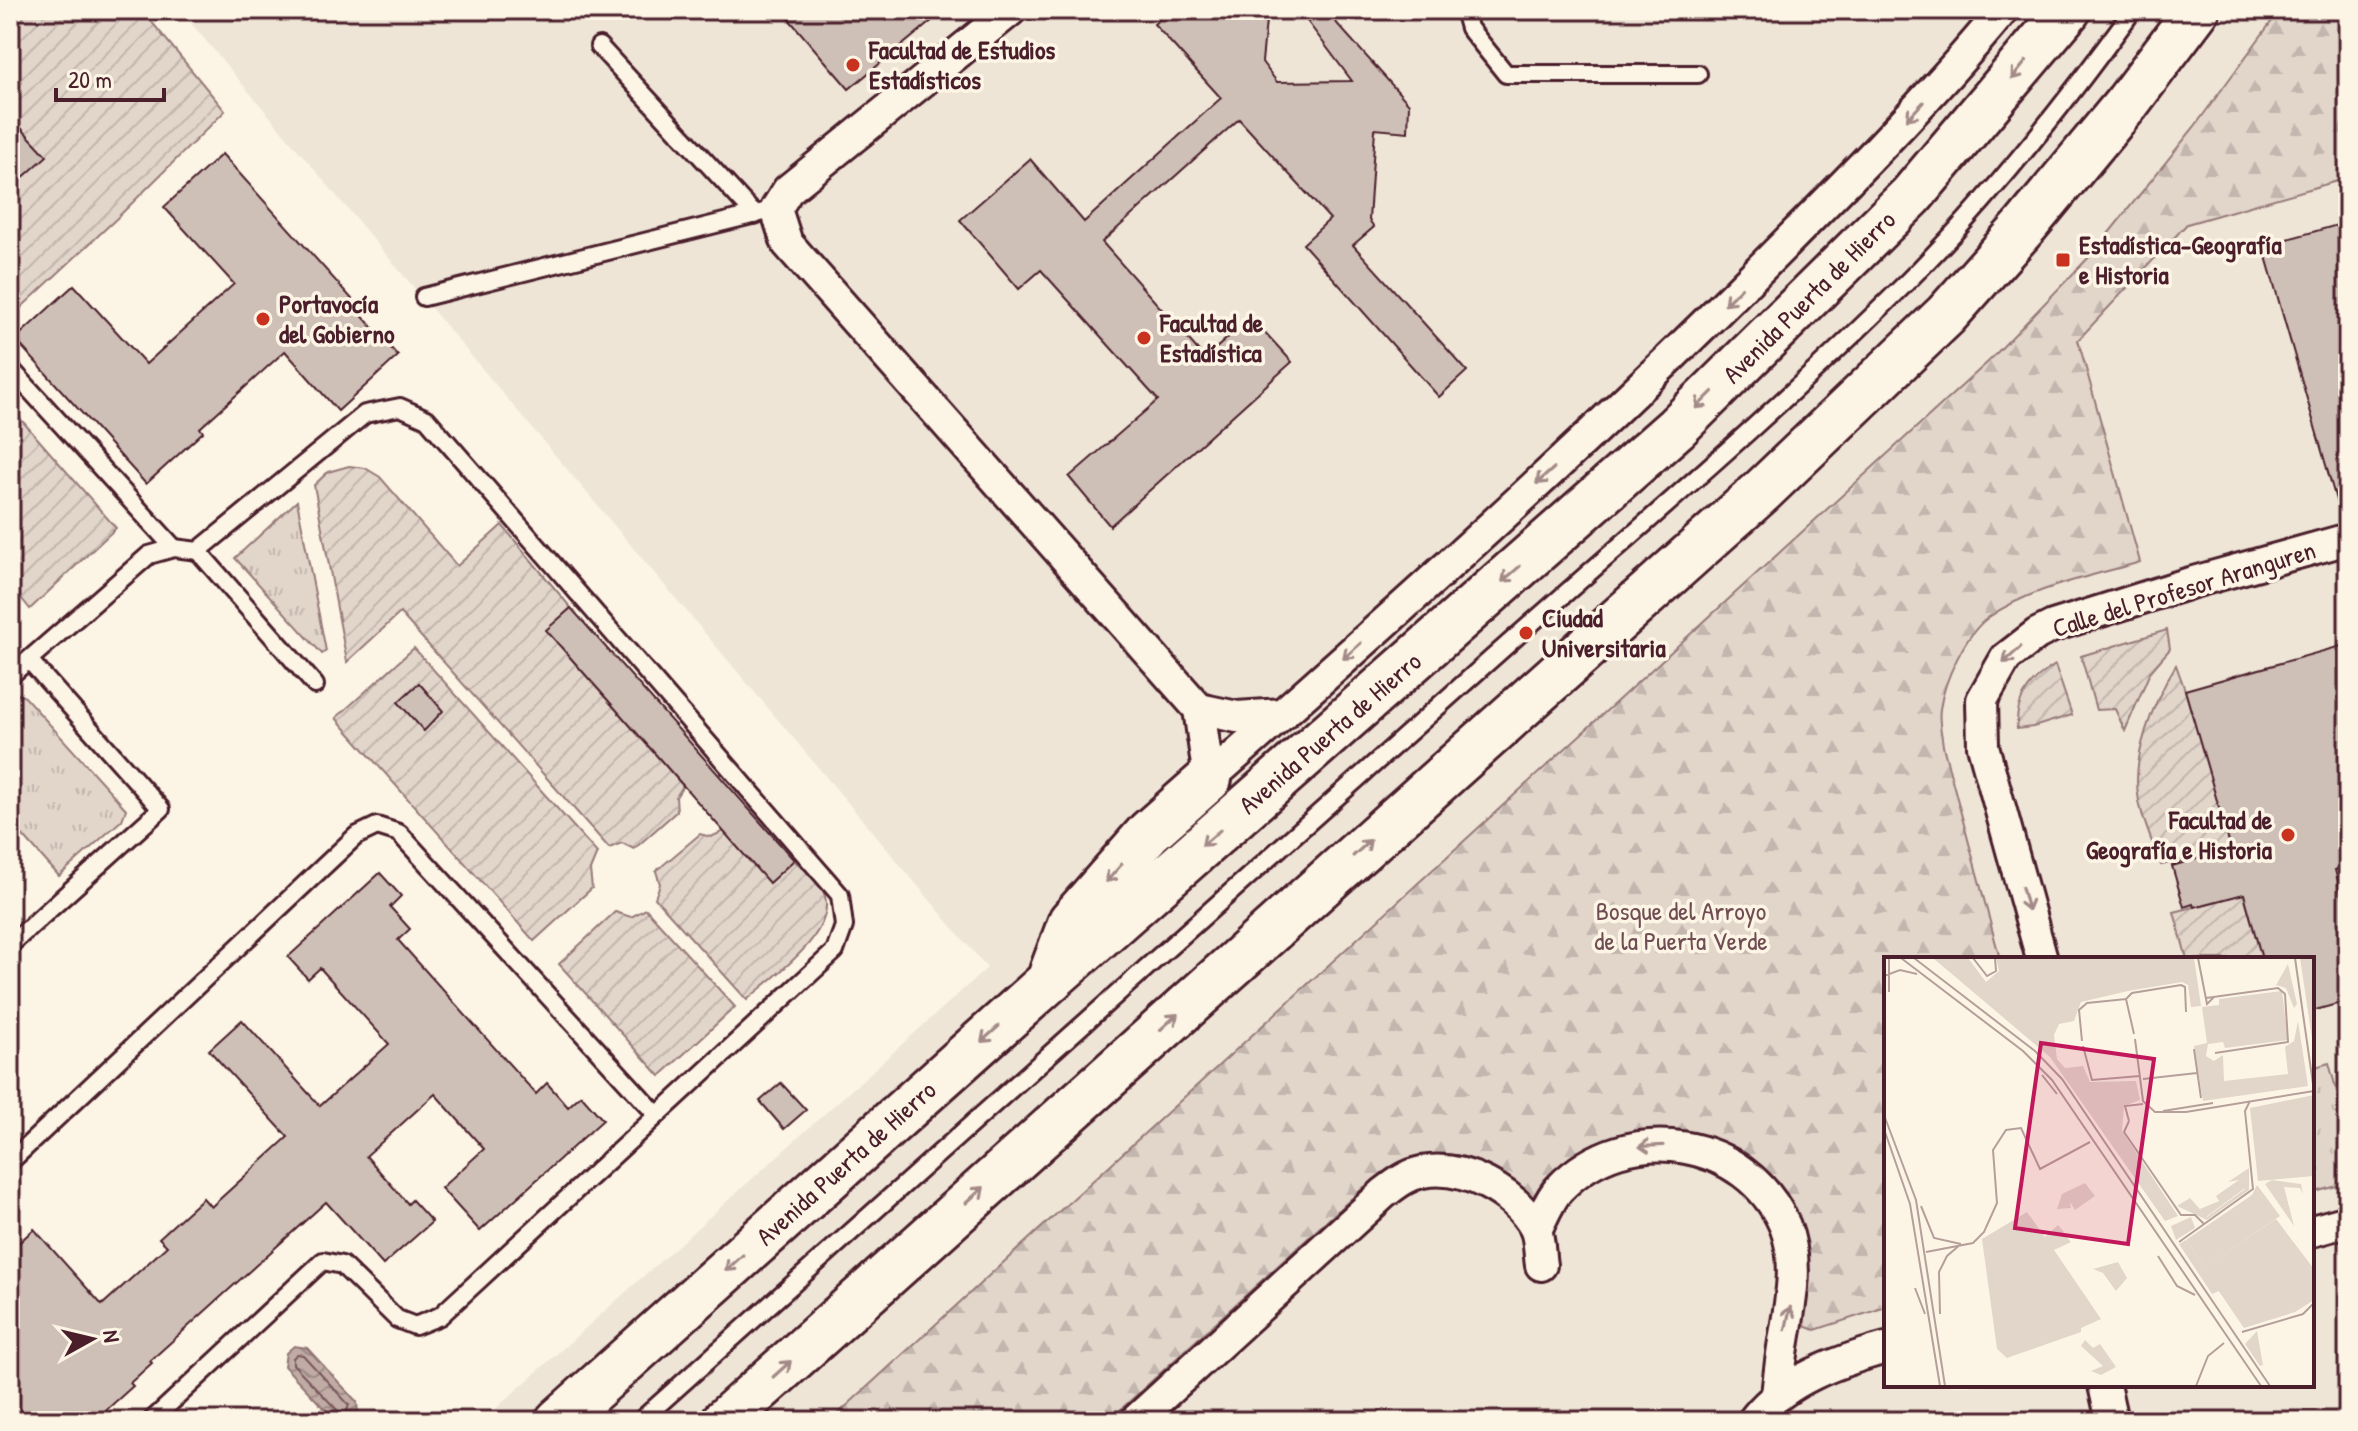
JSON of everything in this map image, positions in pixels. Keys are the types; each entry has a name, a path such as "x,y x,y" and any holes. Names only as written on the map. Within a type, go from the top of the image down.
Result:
{"highway":[{"name":"Avenida Puerta de Hierro","path":"558,1421 1048,982 1676,428 1911,196 2068,10"},
{"path":"725,1420 1762,491 1946,315 2107,128 2197,10"},
{"path":"1048,982 1071,921 1149,832 1209,779"}],"street":[{"path":"1011,10 788,190 766,212 787,243 1199,709 1209,779"},
{"name":"Avenida Puerta de Hierro","path":"1209,779 1642,387 1873,156 1961,62 2003,10"},
{"name":"Calle del Profesor Aranguren","path":"2041,957 1983,746 1982,700 2006,658 2053,626 2190,583 2348,539"},
{"path":"1199,709 1237,717 1283,714"},
{"path":"1536,1230 1559,1189 1583,1169 1613,1153 1647,1144 1682,1146 1719,1157 1745,1174 1767,1195 1785,1227 1792,1258 1793,1296 1777,1395"},
{"path":"1135,1421 1384,1193 1407,1177 1425,1171 1443,1172 1483,1181 1499,1191 1522,1211 1536,1230 1541,1265"},
{"path":"2314,1230 2348,1221"},
{"path":"1753,1421 1777,1395 1809,1376 1884,1349"},
{"path":"2104,1387 2112,1421"}],"lane":[{"path":"1464,10 1469,28 1506,74 1698,74"},
{"path":"640,1421 1516,636 1725,455 1904,285 2002,178 2092,67 2133,10"},
{"path":"599,46 766,212"},
{"path":"424,297 766,212"},
{"path":"10,368 174,548"},
{"path":"151,1421 323,1261 342,1265 397,1319 415,1326 440,1316 835,951 844,926 840,895 427,419 400,407 365,414 198,551"},
{"path":"10,676 149,555 174,548 198,551 315,685"},
{"path":"10,945 161,809 29,660"},
{"path":"10,1162 356,836 377,826 399,833 657,1115"}],"shaded area":[{"name":"Ciudad Universitaria","path":"180,10 2348,10 2348,1421 482,1421 987,968"}],"green space":[{"path":"10,10 142,10 225,111 10,318"},
{"name":"Bosque del Arroyo de la Puerta Verde","path":"2280,10 2348,10 2348,178 2187,224 2078,340 2140,562 2042,590 1989,617 1964,646 1946,685 1940,714 1943,746 1999,957 1884,957 1884,1308 1815,1330 1806,1327 1800,1314 1786,1206 1659,1133 1533,1206 1505,1179 1474,1160 1440,1154 1421,1156 1401,1163 1364,1187 1108,1421 830,1421 1989,361 2092,254 2195,126"},
{"path":"10,407 116,528 30,609 10,584"},
{"path":"349,466 365,468 380,477 457,566 502,525 571,608 547,631 683,786 676,797 677,811 634,849 622,843 609,848 400,613 347,662 314,485 328,472"},
{"path":"297,501 326,651 322,654 235,558"},
{"path":"2167,630 2170,649 2150,672 2125,731 2115,709 2096,710 2081,656"},
{"path":"414,648 597,853 590,870 592,888 534,941 336,718"},
{"path":"2055,665 2072,715 2017,729 2019,708 2026,691"},
{"path":"2176,665 2233,854 2218,858 2216,853 2161,865 2141,809 2138,767 2152,712"},
{"path":"18,694 25,697 126,809 122,820 59,876 10,821 10,696"},
{"path":"724,831 769,882 794,860 821,887 826,903 824,919 803,950 747,1000 655,898 660,884 656,871 700,834 711,837"},
{"path":"2242,887 2261,957 2186,957 2174,912 2229,898"},
{"path":"646,909 735,1007 660,1076 559,964 615,912 631,917"},
{"path":"2329,1063 2348,1132 2348,1183 2314,1192 2314,1067"}],"water":[{"path":"294,1346 307,1348 357,1402 358,1413 350,1421 336,1421 284,1366 286,1353"}],"building":[{"name":"Facultad de Estudios Estadísticos","path":"781,10 945,10 849,89"},
{"path":"1170,10 1267,10 1262,62 1277,82 1352,81 1307,21 1320,10 1325,10 1409,104 1408,132 1375,129 1369,220 1374,227 1353,245 1467,371 1439,397 1303,244 1330,219 1239,119 1102,242 1205,358 1251,317 1292,362 1110,526 1069,477 1158,400 1041,270 1019,289 960,220 1030,159 1084,222 1221,98 1154,24"},
{"path":"10,116 47,156 10,189"},
{"name":"Portavocía del Gobierno","path":"222,154 352,299 349,301 398,356 338,411 285,351 200,428 203,432 146,484 15,339 74,285 146,364 234,284 164,207"},
{"path":"2348,222 2348,513 2340,514 2263,246"},
{"path":"571,608 794,860 769,883 546,630"},
{"name":"Facultad de Geografía e Historia","path":"2348,644 2348,866 2335,870 2348,917 2348,1001 2314,1010 2314,957 2261,957 2244,894 2184,907 2172,866 2231,849 2185,690"},
{"path":"419,683 443,711 424,731 398,702"},
{"path":"380,873 401,896 390,907 410,929 398,940 536,1094 547,1083 568,1107 581,1095 603,1120 480,1231 441,1188 484,1149 435,1094 366,1156 408,1204 412,1200 432,1222 383,1265 326,1202 150,1361 152,1363 130,1383 133,1386 94,1421 10,1421 10,1251 34,1229 102,1305 167,1246 159,1238 203,1198 211,1207 288,1137 209,1050 242,1020 320,1106 389,1044 320,968 308,979 288,957"},
{"path":"781,1083 806,1110 784,1129 760,1101"}],"place":[{"name":"Facultad de Estudios Estadísticos","path":"853,65"},
{"name":"Estadística-Geografía e Historia","path":"2063,260"},
{"name":"Portavocía del Gobierno","path":"263,319"},
{"name":"Facultad de Estadística","path":"1144,338"},
{"name":"Ciudad Universitaria","path":"1526,633"},
{"name":"Facultad de Geografía e Historia","path":"2288,835"}]}
